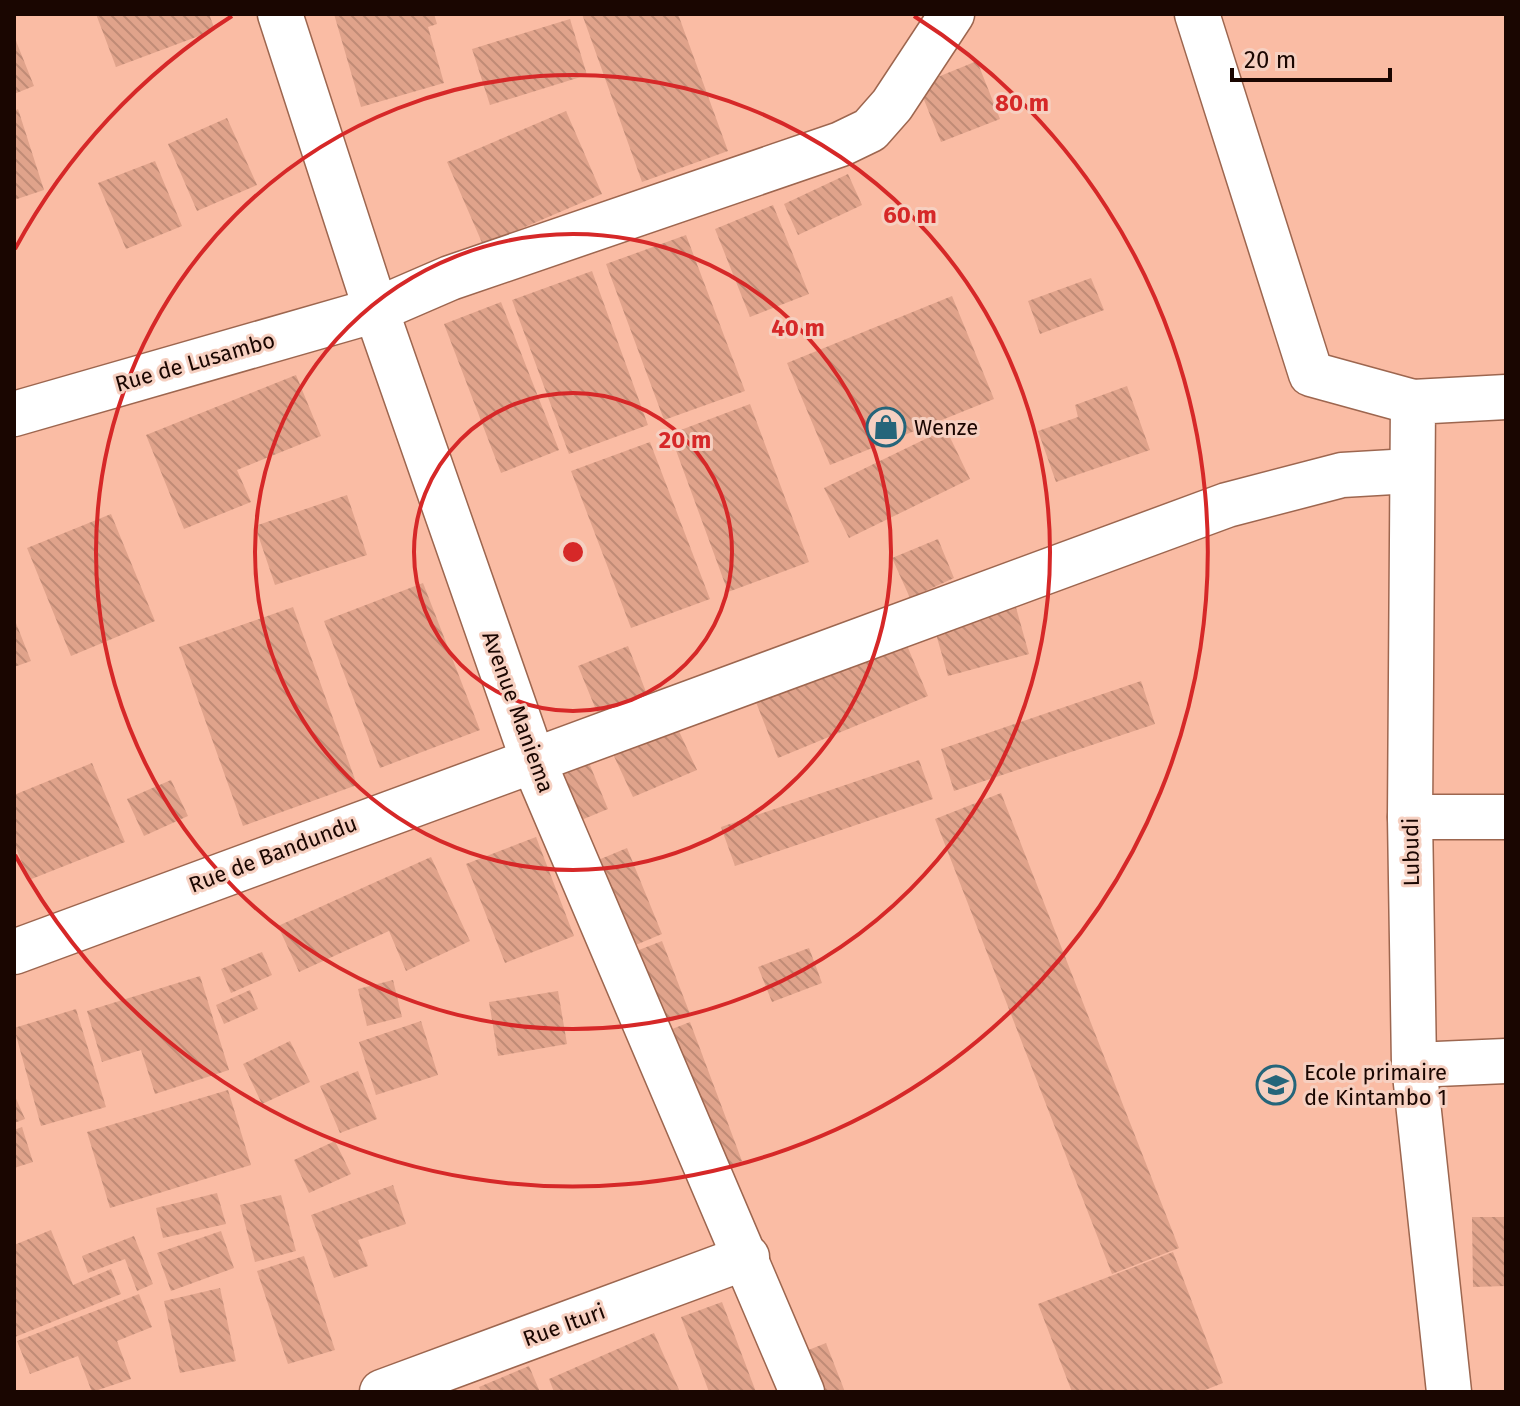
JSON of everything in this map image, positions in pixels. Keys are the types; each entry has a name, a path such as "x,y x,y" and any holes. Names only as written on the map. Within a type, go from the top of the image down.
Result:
{"street":[{"name":"Avenue Maniema","path":"280,14 376,310 534,763 802,1392"},
{"name":"Rue de Lusambo","path":"14,414 376,310 450,278 841,144 870,130 892,105 952,14"},
{"path":"1197,14 1311,374 1413,402 1506,397"},
{"name":"Lubudi","path":"1413,402 1410,471 1410,817 1414,1065 1449,1392"},
{"name":"Rue de Bandundu","path":"14,952 368,818 534,763 1227,505 1342,475 1410,471"},
{"path":"1410,817 1506,817"},
{"path":"1414,1065 1506,1061"},
{"name":"Rue Ituri","path":"382,1392 747,1257"}],"building":[{"path":"96,14 209,14 215,30 116,67"},
{"path":"334,14 434,14 437,24 428,27 444,83 361,107"},
{"path":"582,14 678,14 728,151 642,182"},
{"path":"570,19 587,75 490,105 472,49"},
{"path":"14,36 34,86 14,94"},
{"path":"977,61 1000,119 941,142 918,85"},
{"path":"18,109 44,190 14,200 14,111"},
{"path":"566,111 602,194 483,245 447,162"},
{"path":"227,118 257,185 197,211 168,144"},
{"path":"155,161 182,226 126,249 98,183"},
{"path":"848,174 862,205 798,235 784,204"},
{"path":"773,205 809,294 750,317 715,229"},
{"path":"686,235 745,391 664,420 606,264"},
{"path":"592,271 648,425 569,454 512,300"},
{"path":"1091,278 1104,310 1040,334 1028,301"},
{"path":"952,296 994,399 830,465 787,363"},
{"path":"501,302 559,450 501,473 444,324"},
{"path":"296,375 321,436 237,470 251,502 184,529 146,435"},
{"path":"1127,386 1150,450 1056,482 1038,431 1078,417 1075,405"},
{"path":"750,404 809,562 728,592 670,434"},
{"path":"946,429 970,479 849,538 824,488"},
{"path":"650,442 710,599 631,628 571,471"},
{"path":"347,495 367,555 275,585 255,526"},
{"path":"111,514 155,621 71,656 27,548"},
{"path":"938,539 954,578 910,598 892,558"},
{"path":"423,583 480,730 380,768 324,621"},
{"path":"1015,604 1029,654 948,676 934,627"},
{"path":"293,607 357,785 243,826 179,647"},
{"path":"14,618 31,661 14,667"},
{"path":"901,631 928,696 778,758 752,692"},
{"path":"628,646 650,702 601,722 578,666"},
{"path":"1141,681 1155,724 954,791 941,749"},
{"path":"677,727 697,770 633,797 613,754"},
{"path":"587,758 608,809 574,823 554,772"},
{"path":"919,760 933,799 735,866 721,827"},
{"path":"92,763 125,842 29,880 14,843 14,795"},
{"path":"171,780 188,816 144,836 127,799"},
{"path":"1001,793 1179,1248 1112,1274 935,819"},
{"path":"536,837 574,936 505,963 466,864"},
{"path":"627,848 662,934 626,949 591,863"},
{"path":"431,857 470,941 406,971 389,931 299,972 278,926"},
{"path":"662,941 690,1014 654,1028 626,955"},
{"path":"809,948 822,983 772,1002 758,967"},
{"path":"262,952 272,975 231,993 221,969"},
{"path":"200,976 229,1070 155,1094 141,1050 102,1062 87,1011"},
{"path":"393,980 402,1017 367,1026 358,989"},
{"path":"250,990 258,1009 224,1024 216,1005"},
{"path":"558,991 567,1044 498,1056 489,1002"},
{"path":"76,1009 106,1107 41,1126 14,1028"},
{"path":"421,1021 438,1075 376,1095 359,1042"},
{"path":"690,1022 742,1161 715,1171 662,1033"},
{"path":"290,1041 310,1082 262,1104 243,1064"},
{"path":"358,1071 377,1119 340,1133 320,1086"},
{"path":"228,1090 251,1165 110,1208 87,1132"},
{"path":"14,1094 25,1119 14,1123"},
{"path":"22,1127 33,1162 14,1168 14,1130"},
{"path":"335,1141 351,1174 309,1193 294,1160"},
{"path":"393,1185 406,1224 358,1240 368,1266 334,1278 311,1215"},
{"path":"217,1193 226,1224 163,1238 156,1208"},
{"path":"281,1195 296,1251 255,1262 240,1205"},
{"path":"1472,1217 1506,1217 1506,1286 1473,1287"},
{"path":"51,1230 73,1285 111,1269 121,1294 15,1337 14,1245"},
{"path":"221,1231 234,1268 171,1291 157,1253"},
{"path":"134,1236 153,1284 137,1291 125,1259 88,1273 82,1256"},
{"path":"1173,1252 1223,1383 1200,1392 1072,1392 1038,1304"},
{"path":"304,1256 335,1350 288,1364 257,1271"},
{"path":"220,1288 236,1361 180,1373 164,1301"},
{"path":"139,1294 152,1327 117,1341 131,1379 92,1392 78,1356 30,1374 17,1341"},
{"path":"722,1302 756,1392 709,1392 681,1317"},
{"path":"654,1333 680,1392 554,1392 549,1379"},
{"path":"826,1343 845,1392 810,1392 796,1355"},
{"path":"529,1366 540,1392 481,1392 479,1387"}],"place":[{"name":"Wenze","path":"886,427"},
{"name":"Ecole primaire de Kintambo 1","path":"1276,1085"}]}
